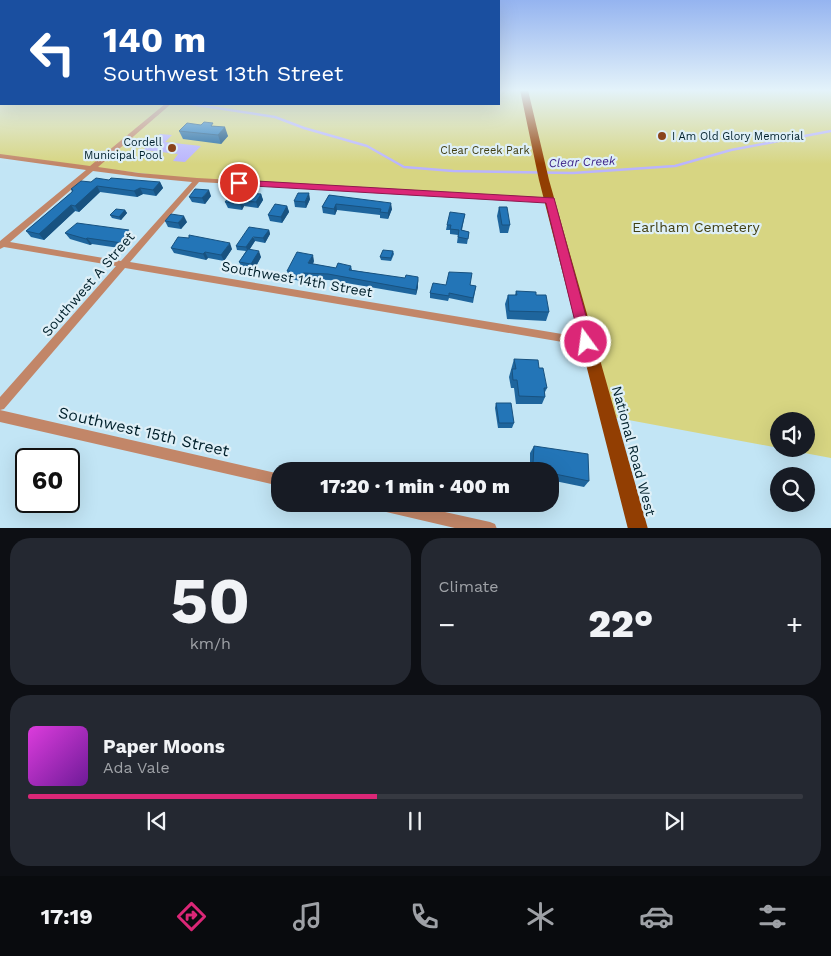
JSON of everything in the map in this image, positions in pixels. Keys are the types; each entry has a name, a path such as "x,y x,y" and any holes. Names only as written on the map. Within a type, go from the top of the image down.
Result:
{"main road":[{"name":"National Road West","path":"529,115 542,173 586,342 638,528"}],"street":[{"path":"1,245 155,115"},
{"path":"0,156 92,169 197,180 550,200"},
{"name":"Southwest A Street","path":"0,405 197,180"},
{"name":"Southwest 14th Street","path":"1,245 586,342"},
{"name":"Southwest 15th Street","path":"0,416 271,478"},
{"path":"418,512 490,528"}],"green space":[{"name":"Earlham Cemetery","path":"0,115 831,115 831,458 815,455 815,412 770,412 770,446 607,416 550,200 197,180 0,156"}],"shaded area":[{"name":"Cordell Municipal Pool","path":"160,134 172,135 165,142 201,146 185,162 173,161 178,154 143,150"}],"building":[{"path":"204,122 213,123 211,126 225,127 218,135 179,131 187,123 201,125"},
{"path":"96,178 160,182 153,190 140,188 134,191 97,186 75,206 71,205 39,234 26,231 72,192 73,190 71,189 81,181 91,182"},
{"path":"195,189 209,190 202,198 189,197"},
{"path":"233,192 261,194 256,202 242,201 240,204 225,202"},
{"path":"298,193 309,193 305,202 294,201"},
{"path":"329,195 391,203 388,213 380,212 381,209 336,204 334,209 322,207"},
{"path":"275,204 287,206 281,217 268,215"},
{"path":"499,207 507,207 510,225 502,225"},
{"path":"116,209 125,210 119,217 110,215"},
{"path":"450,212 465,214 461,230 469,232 468,239 458,237 459,230 450,229 451,225 447,225"},
{"path":"171,214 184,216 178,223 165,221"},
{"path":"77,223 129,230 126,234 130,234 122,243 86,239 65,233"},
{"path":"249,227 269,230 263,238 253,237 246,247 236,246"},
{"path":"189,235 230,243 221,255 205,252 203,254 171,248 178,237 189,238"},
{"path":"248,249 259,251 251,264 239,262"},
{"path":"383,250 393,251 391,258 380,257"},
{"path":"297,252 313,255 308,263 336,268 338,263 351,266 349,270 405,278 406,275 418,277 416,290 328,274 303,273 299,276 288,273 290,271 287,271"},
{"path":"449,272 472,273 470,285 476,286 473,298 449,293 449,296 430,293 433,283 446,285"},
{"path":"516,291 536,292 536,295 546,295 549,312 509,311 508,295 517,295"},
{"path":"514,359 538,360 539,368 543,368 547,388 544,388 545,397 519,396 517,380 513,380 512,369 516,369"},
{"path":"496,403 511,403 514,423 499,423"},
{"path":"534,446 588,454 589,481 559,475 559,462 533,462"}],"waterway":[{"name":"Clear Creek","path":"260,115 275,117 304,128 367,146 404,167 453,171 573,173 675,166 731,150 831,131"}],"place":[{"name":"I Am Old Glory Memorial","path":"662,136"},
{"name":"Cordell Municipal Pool","path":"172,148"}],"route":[{"path":"239,183 550,200 586,342"}],"park label":[{"name":"Clear Creek Park","path":"485,150"}]}
